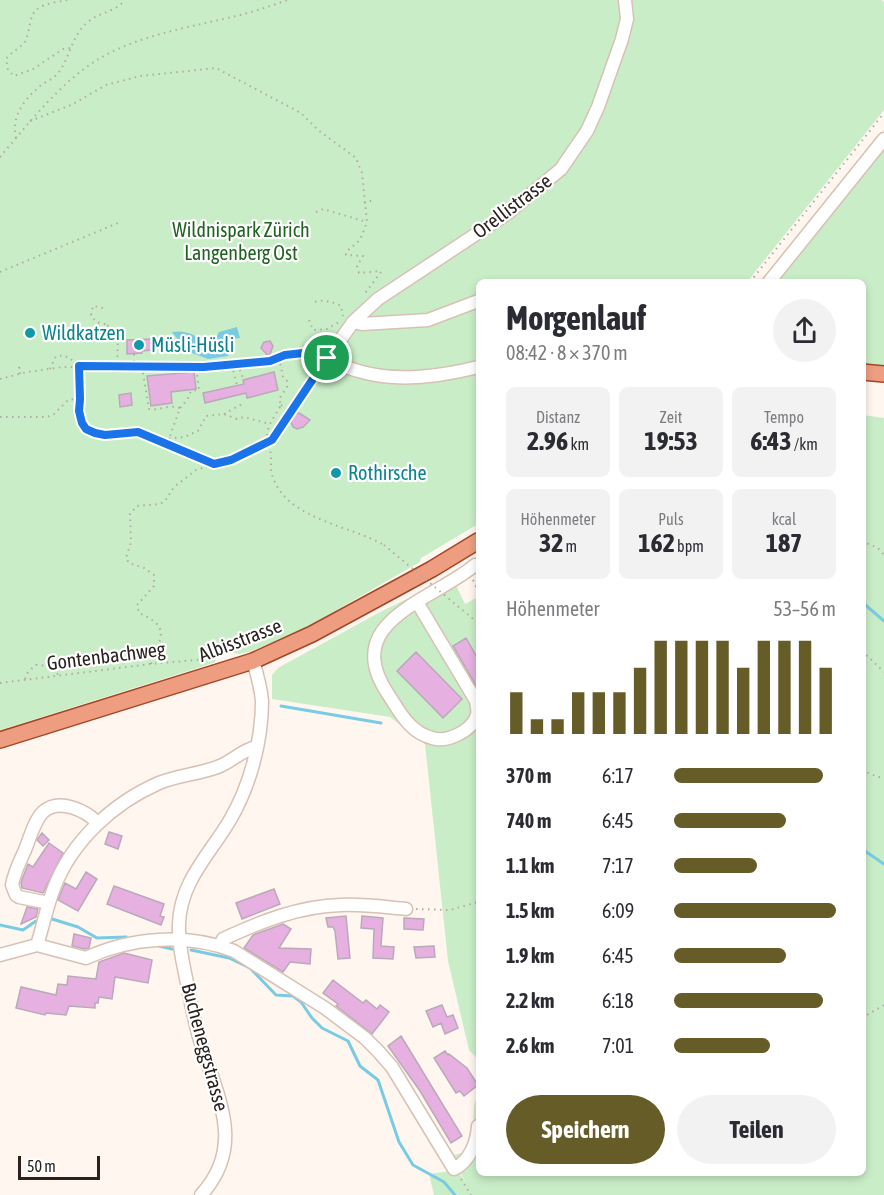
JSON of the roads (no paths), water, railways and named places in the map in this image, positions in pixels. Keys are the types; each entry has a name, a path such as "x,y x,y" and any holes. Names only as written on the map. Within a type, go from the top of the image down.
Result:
{"main road":[{"path":"866,372 884,374"},
{"name":"Albisstrasse","path":"0,740 253,662 312,634 476,542"}],"street":[{"name":"Orellistrasse","path":"476,367 439,374 388,376 363,373 327,358 356,319 378,299 508,213 561,169 581,141 598,107 622,39 627,19 625,2"},
{"path":"771,279 884,139"},
{"path":"356,319 362,324 428,320 476,302"},
{"path":"475,565 462,576 397,614 381,631 374,649 375,669 379,681 408,724 431,738 443,740 458,735 476,717"},
{"path":"417,602 476,701"},
{"name":"Bucheneggstrasse","path":"201,1195 215,1178 222,1161 225,1142 224,1118 196,1029 179,939 179,916 186,887 231,819 247,783 256,747 262,701 253,662"},
{"path":"37,945 49,903 66,864 98,823 128,800 159,783 220,766 246,749 256,747"},
{"path":"49,903 20,897 16,895 12,885 37,820 44,811 62,806 77,809 98,823"},
{"path":"220,946 223,939 255,925 307,909 340,905 406,909"},
{"path":"0,955 37,945 86,958 127,944 179,939 220,946 234,951 325,1008 365,1038 392,1067 454,1169 463,1164 470,1155 476,1137"}],"water":[{"path":"237,327 240,338 231,339 228,356 208,359 181,349 182,345 172,332 192,334 211,347 219,332"}],"waterway":[{"path":"866,605 884,621"},
{"path":"281,706 381,723"},
{"path":"866,852 884,864"},
{"path":"52,919 78,927 97,938 126,937"},
{"path":"0,925 23,930 36,921"},
{"path":"159,946 172,949"},
{"path":"191,950 229,958 250,968 276,995 293,996 301,1002 322,1028 348,1041 360,1066 378,1080 399,1142 413,1165 444,1182 455,1195"}],"place":[{"name":"Wildkatzen","path":"30,333"},
{"name":"Müsli-Hüsli","path":"139,345"},
{"name":"Rothirsche","path":"336,473"}],"park label":[{"name":"Wildnispark Zürich Langenberg Ost","path":"241,242"}]}
